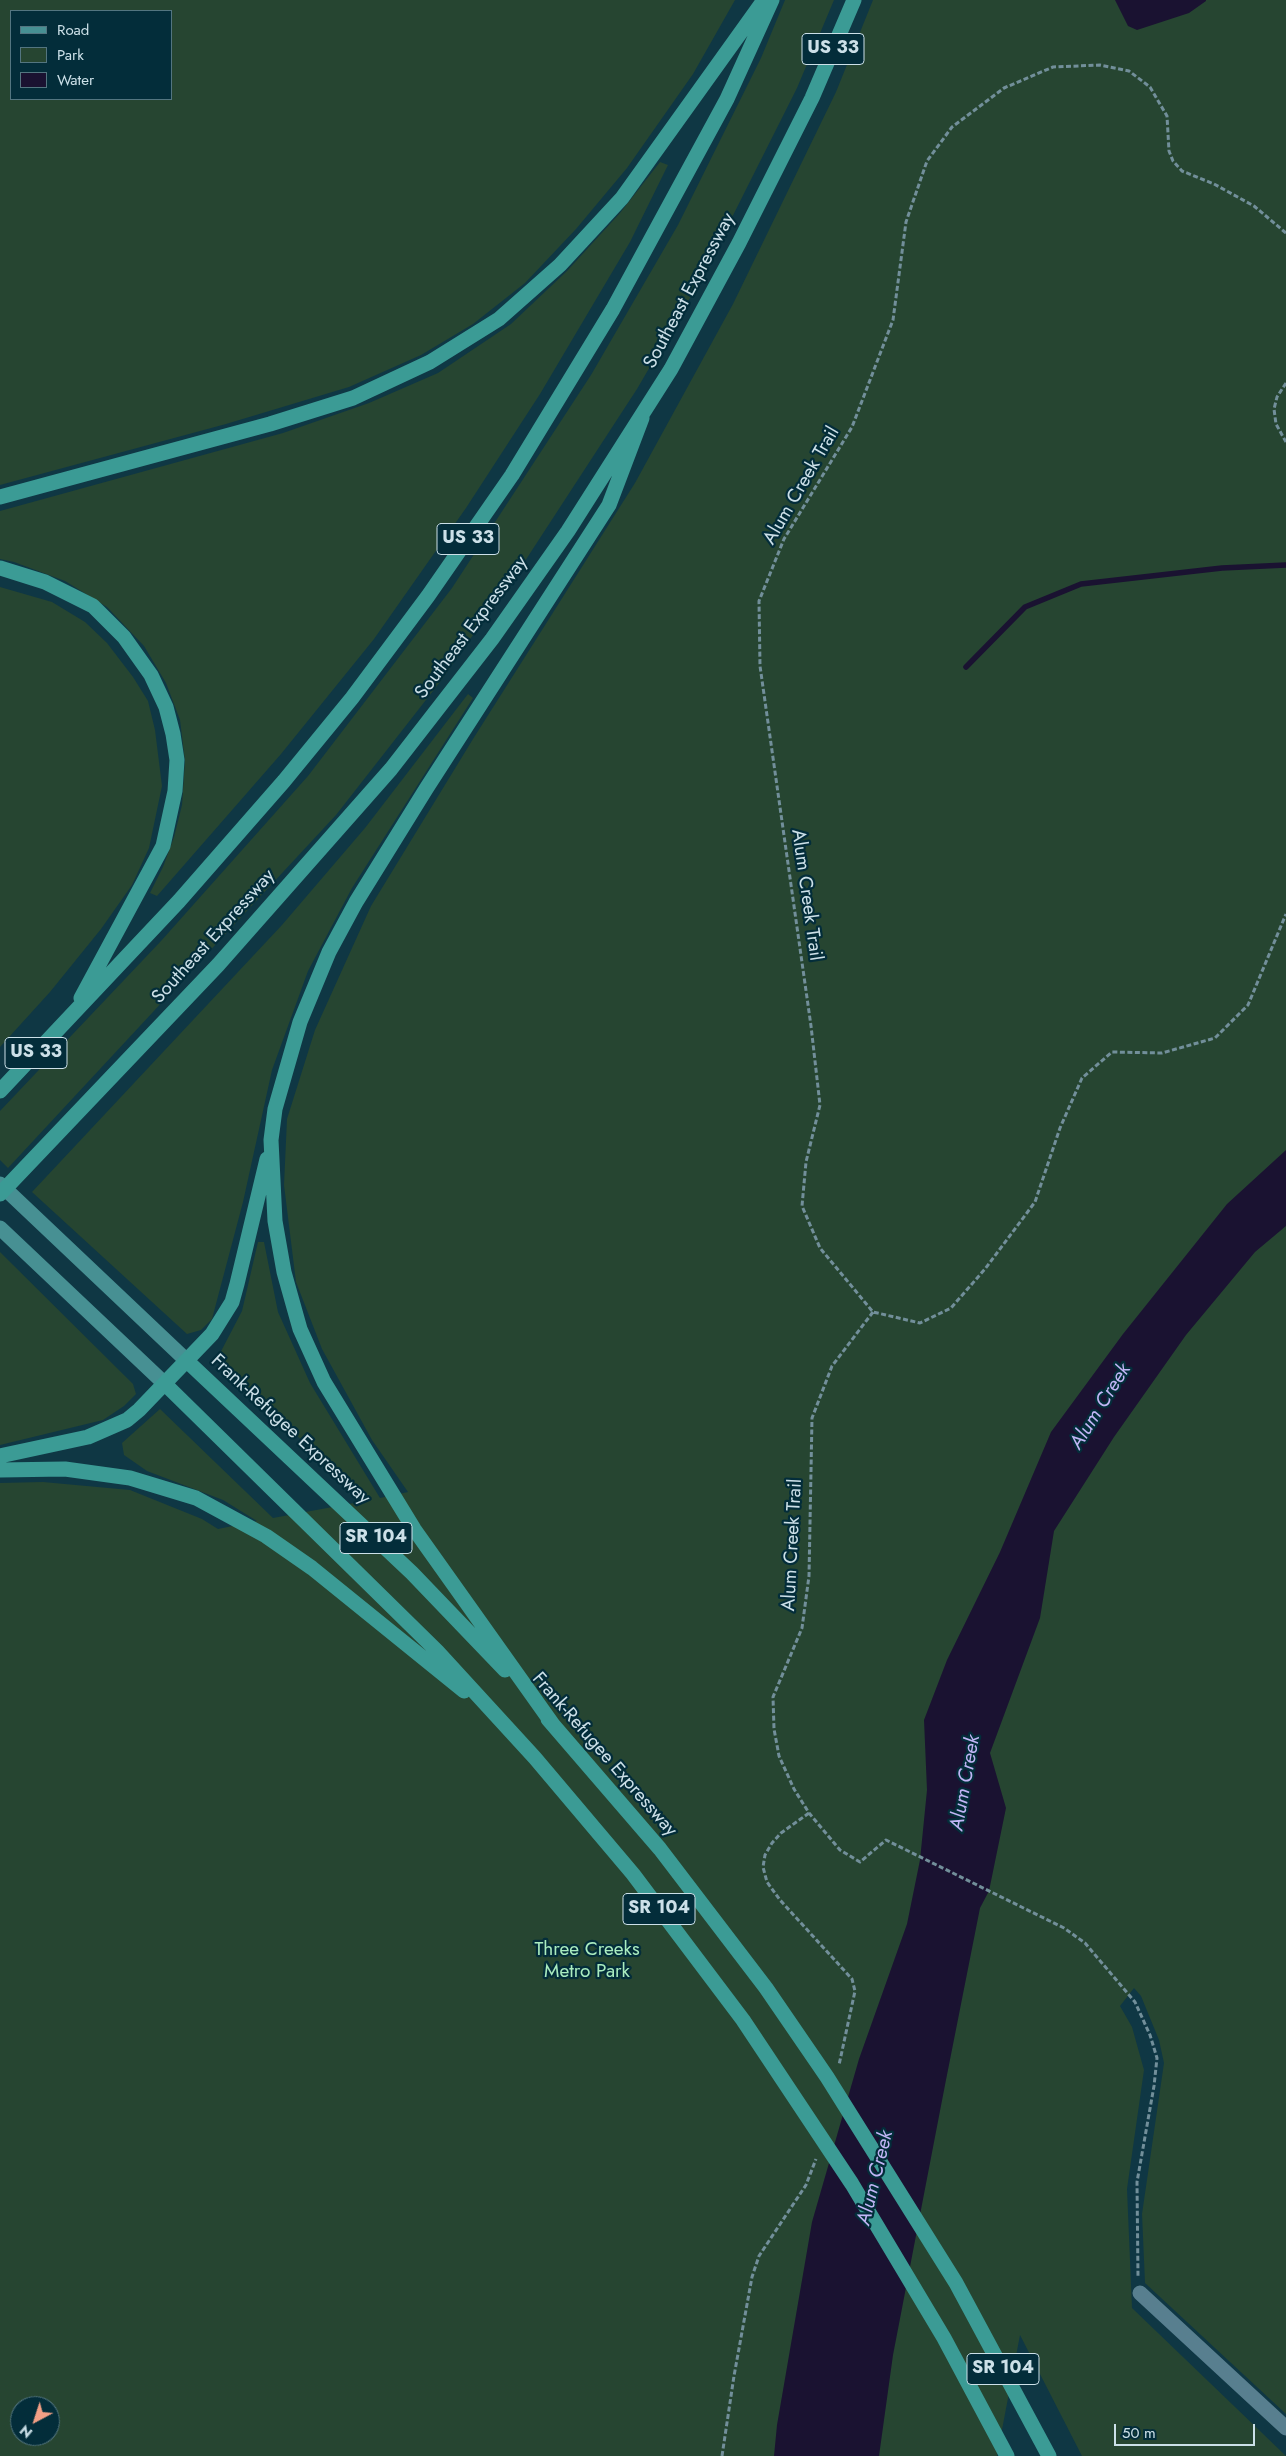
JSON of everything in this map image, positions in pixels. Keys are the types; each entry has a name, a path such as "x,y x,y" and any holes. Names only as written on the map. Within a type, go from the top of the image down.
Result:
{"highway":[{"path":"0,498 270,424 353,398 430,362 499,320 560,265 622,198 764,0"},
{"name":"US 33","path":"0,1091 179,901 284,781 352,698 456,556 512,475 613,309 727,99 772,0"},
{"name":"Southeast Expressway","path":"0,1194 218,965 391,769 492,639 568,531 642,418 671,369 739,243 812,98 854,0"},
{"path":"0,1456 88,1436 112,1428 139,1410 219,1326 232,1302 271,1140 275,1109 300,1022 329,952 356,902 426,789 609,505 642,418"},
{"path":"0,568 45,582 93,606 124,637 151,675 166,707 173,734 177,760 175,791 162,846 72,1016"},
{"path":"271,1140 275,1221 284,1272 300,1329 324,1382 414,1529 554,1726"},
{"name":"Frank-Refugee Expressway","path":"187,1361 412,1573 484,1648 660,1849 766,1988 827,2077 956,2282 1049,2456"},
{"name":"SR 104","path":"165,1384 437,1651 500,1720 633,1874 743,2020 804,2109 900,2261 944,2338 1007,2456"},
{"path":"0,1470 65,1469 130,1478 196,1498 266,1536 312,1568 500,1720"}],"main road":[{"name":"Frank-Refugee Expressway","path":"0,1184 187,1361"},
{"name":"SR 104","path":"0,1228 165,1384"}],"street":[{"path":"1140,2293 1286,2428"}],"path":[{"name":"Alum Creek Trail","path":"1140,2293 1136,2230 1137,2182 1157,2058 1150,2035 1135,2002 1075,1934 886,1840 860,1862 840,1850 809,1813 794,1789 779,1756 774,1730 773,1697 802,1628 809,1576 812,1418 832,1366 873,1312 820,1248 802,1206 806,1162 820,1105 811,1026 760,666 759,601 784,539 852,428 866,392 893,320 906,222 927,162 952,127 1004,88 1053,66 1100,65 1129,71 1150,87 1167,116 1169,151 1173,161 1182,171 1214,184 1254,206 1286,233"},
{"path":"1286,383 1276,398 1274,409 1276,424 1286,442"},
{"path":"873,1312 920,1323 951,1308 985,1269 1035,1202 1060,1128 1082,1078 1112,1052 1162,1053 1215,1038 1248,1005 1286,914"}],"green space":[{"path":"0,0 735,0 693,74 627,168 576,229 525,283 473,324 421,355 349,387 226,424 0,485"},
{"path":"785,0 834,0 797,88 701,279 637,389 525,561 440,682 336,815 8,1168 0,1160 0,1111 161,941 308,776 452,588 591,375 678,225 761,58"},
{"name":"Three Creeks Metro Park","path":"873,0 1286,0 1286,2414 1145,2283 1142,2214 1164,2063 1159,2040 1141,1996 1134,1988 1120,2006 1132,2027 1144,2070 1127,2189 1132,2308 1286,2456 1082,2456 1020,2335 997,2456 0,2456 0,1483 43,1482 130,1490 202,1519 218,1529 257,1521 223,1500 147,1471 124,1455 122,1443 160,1409 273,1518 365,1501 217,1359 242,1311 258,1242 264,1242 278,1312 310,1383 380,1498 408,1492 372,1440 322,1349 296,1282 284,1185 287,1119 315,1030 371,906 473,739 635,483 733,304 836,92"},
{"path":"660,162 668,165 630,242 540,394 466,508 374,639 281,754 157,896 150,893 163,867 174,837 182,805 185,761 180,720 166,683 144,646 107,607 65,581 14,562 0,559 0,511 283,433 369,403 438,373 511,324 567,271 620,213"},
{"path":"0,587 52,602 85,622 107,643 133,677 148,701 155,730 162,786 149,848 132,885 101,929 50,992 0,1047"},
{"path":"468,694 473,698 352,888 308,971 272,1070 243,1202 212,1319 201,1330 187,1334 32,1192 282,925 365,828"},
{"path":"0,1252 133,1384 136,1394 124,1406 103,1420 0,1445"}],"water":[{"path":"1115,0 1206,1 1189,13 1137,30 1128,26"},
{"name":"Alum Creek","path":"1286,1150 1286,1226 1255,1252 1186,1335 1114,1437 1054,1531 1040,1618 990,1753 1006,1808 989,1891 980,1908 945,2085 893,2355 879,2456 774,2456 777,2425 812,2222 859,2059 907,1924 920,1860 927,1790 924,1720 947,1660 1000,1552 1051,1432 1123,1334 1227,1204"}],"waterway":[{"path":"966,667 1025,607 1081,584 1222,568 1286,565"}]}
